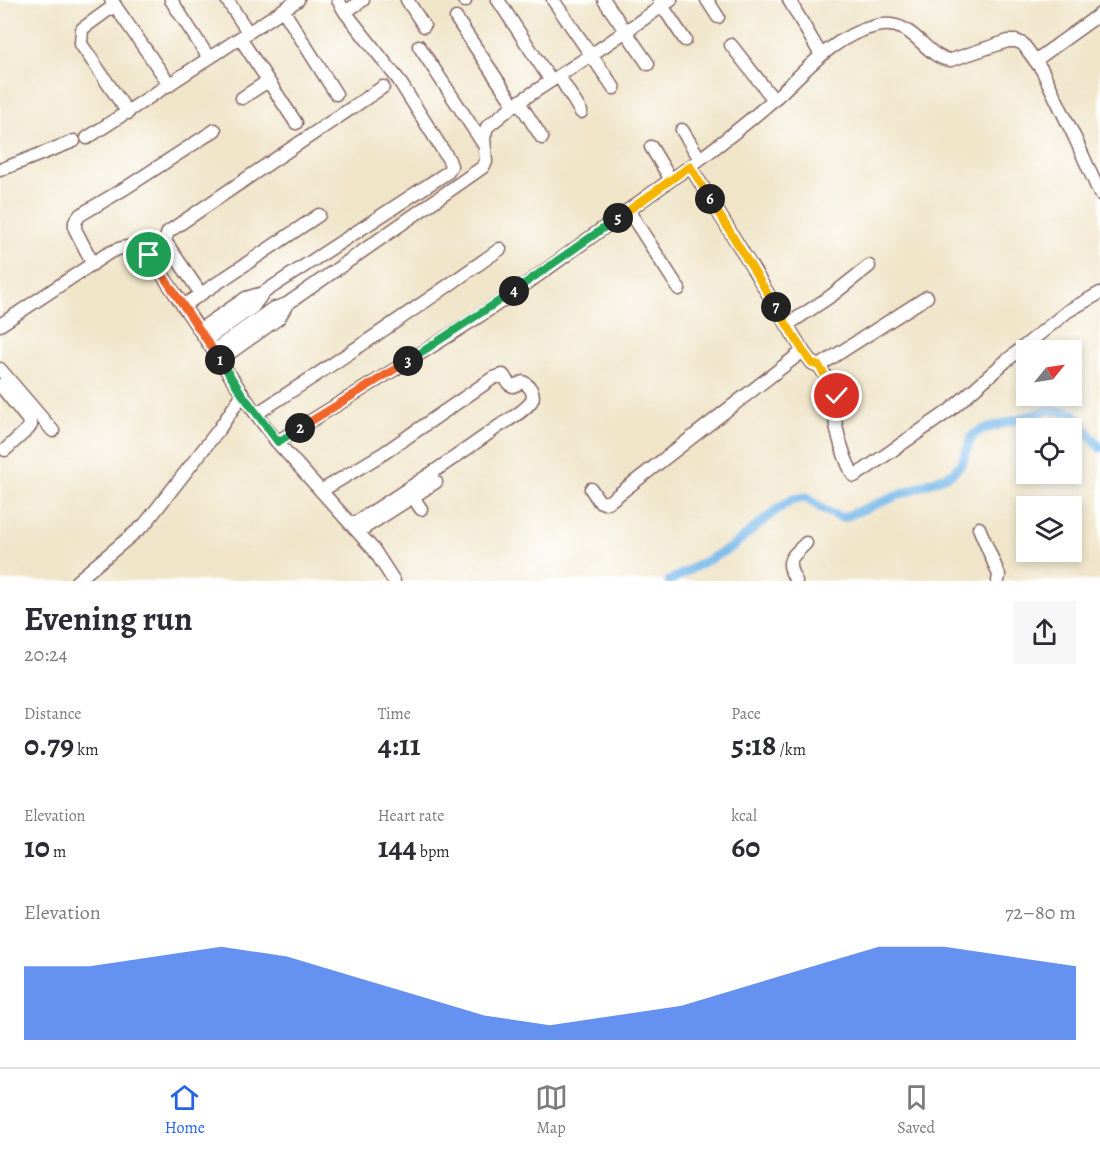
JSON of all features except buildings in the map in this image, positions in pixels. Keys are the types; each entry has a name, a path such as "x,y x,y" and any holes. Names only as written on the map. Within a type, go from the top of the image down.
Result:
{"street":[{"path":"171,0 209,58"},
{"path":"227,0 268,81 296,123"},
{"path":"202,335 246,298 263,293 448,172 451,166 398,79 338,0"},
{"path":"345,12 363,0"},
{"path":"407,0 424,26"},
{"path":"498,0 581,112"},
{"path":"553,0 614,88"},
{"path":"604,0 648,64"},
{"path":"707,0 718,17"},
{"path":"789,0 821,55"},
{"path":"216,356 272,309 287,304 483,167 486,162 484,138 488,126 625,32 664,2 686,40"},
{"path":"128,112 81,44 82,29 113,3 170,85"},
{"path":"87,138 289,4 336,94"},
{"path":"1036,60 1100,14"},
{"path":"456,18 542,138"},
{"path":"278,442 478,316 575,249 745,125 821,55 862,30 878,25 900,27 944,60 951,60 1008,41 1023,44 1036,60 1100,194"},
{"path":"731,45 774,100"},
{"path":"419,46 484,146"},
{"path":"242,98 268,81"},
{"path":"201,294 165,241 168,232 383,87"},
{"path":"93,264 75,229 75,222 80,215 215,130"},
{"path":"682,130 700,159"},
{"path":"0,170 74,141"},
{"path":"651,147 671,180"},
{"path":"690,166 803,351 812,363 819,366 836,392 837,431 854,476 949,411 1068,311 1100,293"},
{"path":"628,210 679,289"},
{"path":"183,306 320,215"},
{"path":"0,325 118,249 134,246 142,249 149,255 256,414 374,550 394,581"},
{"path":"256,414 362,345 500,249"},
{"path":"787,325 831,296 869,266"},
{"path":"819,366 927,297"},
{"path":"591,489 598,501 604,503 610,501 803,351"},
{"path":"0,369 53,431"},
{"path":"321,491 384,453 493,378 503,375 509,384 513,386 523,382 532,390 531,402 519,412 355,529"},
{"path":"3,394 31,425 4,450"},
{"path":"76,581 145,524 220,428 242,394"},
{"path":"355,529 436,482"},
{"path":"413,497 421,509"},
{"path":"979,528 999,574 998,581"},
{"path":"796,581 789,563 806,543"}],"waterway":[{"path":"669,581 732,547 793,499 807,497 822,509 842,518 951,474 962,463 972,436 981,430 1049,410 1073,413 1100,448"}],"route":[{"path":"149,255 242,394 278,442 478,316 690,166 803,351 812,363 819,366 837,396"}]}
